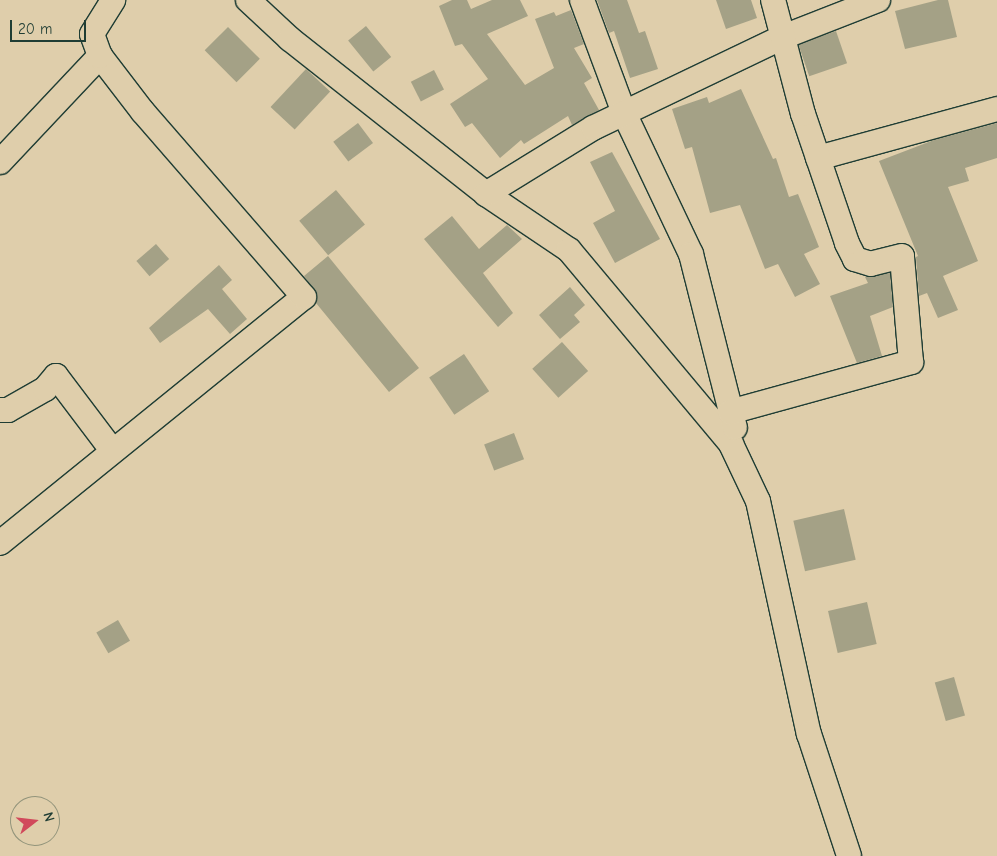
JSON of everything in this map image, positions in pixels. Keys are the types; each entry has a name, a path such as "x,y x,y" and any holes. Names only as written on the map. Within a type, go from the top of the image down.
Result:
{"street":[{"path":"0,543 112,450 304,297 143,112 100,56 92,34 114,0"},
{"path":"248,0 290,39 486,194 569,250 635,325 732,444 758,501 809,734 848,856"},
{"path":"582,0 624,112 691,254 744,467"},
{"path":"730,412 911,362 902,256 870,264 855,259 818,158 773,0"},
{"path":"486,194 593,128 624,112 783,37 878,0"},
{"path":"0,162 100,56"},
{"path":"818,158 997,109"},
{"path":"0,410 8,410 45,389 56,376 112,450"}],"building":[{"path":"452,0 467,0 471,9 492,0 520,0 528,16 487,34 525,85 554,68 535,19 554,12 556,16 571,10 584,44 574,48 592,78 584,83 599,110 572,125 568,116 524,144 521,140 500,158 472,123 465,127 450,104 488,79 462,44 455,46 439,6"},
{"path":"597,0 627,0 639,33 645,31 658,69 630,78 614,31 609,33"},
{"path":"716,0 751,0 757,18 726,29"},
{"path":"938,0 948,0 957,37 905,49 895,11"},
{"path":"366,26 391,57 373,72 348,40"},
{"path":"228,27 260,59 236,82 205,50"},
{"path":"836,31 847,63 809,76 798,44"},
{"path":"306,69 330,92 295,130 271,107"},
{"path":"434,70 444,90 421,101 411,82"},
{"path":"741,89 773,159 776,158 789,197 798,194 819,247 804,254 820,284 795,297 778,264 765,269 740,205 710,213 692,147 685,149 672,109 707,97 709,103"},
{"path":"358,123 373,143 348,162 333,142"},
{"path":"997,123 997,158 965,168 969,181 948,187 978,261 943,276 958,310 938,318 927,293 919,296 916,257 918,256 879,161 934,140"},
{"path":"612,152 660,239 615,263 593,223 615,211 590,162"},
{"path":"336,190 365,224 328,255 299,221"},
{"path":"452,216 479,249 507,225 522,239 483,273 513,313 498,327 424,239"},
{"path":"156,244 169,259 149,276 136,261"},
{"path":"328,256 419,368 389,392 316,303 317,294 304,276"},
{"path":"219,265 232,280 222,289 247,319 230,334 208,309 160,343 149,328"},
{"path":"890,273 893,307 870,316 882,356 857,363 830,296 868,283 865,277"},
{"path":"570,287 585,305 574,315 580,322 560,339 539,315"},
{"path":"562,342 588,371 558,398 532,369"},
{"path":"464,354 489,391 454,415 429,377"},
{"path":"514,433 524,459 494,471 484,444"},
{"path":"844,509 856,560 805,571 793,521"},
{"path":"867,602 877,644 838,653 828,611"},
{"path":"118,620 130,641 108,653 96,632"},
{"path":"954,677 965,715 946,721 935,683"}]}
